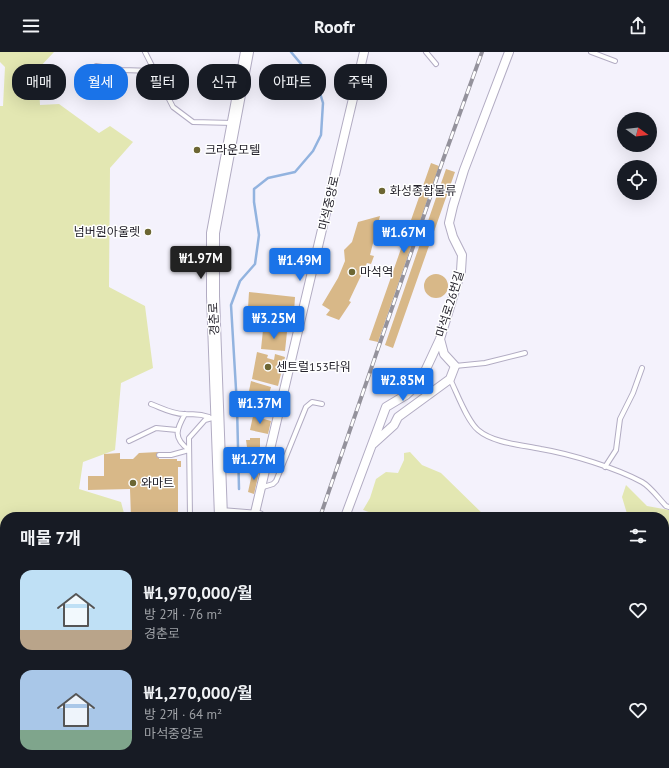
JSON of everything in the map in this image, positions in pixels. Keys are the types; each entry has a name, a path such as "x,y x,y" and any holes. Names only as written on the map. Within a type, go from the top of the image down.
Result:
{"street":[{"name":"경춘로","path":"221,512 214,418 213,233 247,52"},
{"name":"마석중앙로","path":"257,512 260,488 364,52"},
{"name":"마석로26번길","path":"347,512 386,407 406,395 420,382 440,339 462,271 462,254 453,237 449,223 453,206 464,170 509,52"},
{"path":"373,444 394,424 398,417 450,379 455,366 444,354 440,339"},
{"path":"584,768 595,768"}],"lane":[{"path":"145,52 151,64"},
{"path":"426,52 436,64"},
{"path":"591,52 616,61"},
{"path":"169,100 173,107 193,122 233,123"},
{"path":"455,366 485,363 525,353"},
{"path":"605,467 616,450 620,419 633,393 642,368"},
{"path":"450,379 471,421 476,429 483,434 521,447 548,450 605,467 643,483 666,506 669,507"},
{"path":"260,488 269,486 276,481 306,407 312,402 322,404"},
{"path":"151,404 171,412 184,414 198,413 214,418"},
{"path":"184,414 177,430 181,443 189,450"},
{"path":"190,512 190,435 214,418"},
{"path":"129,441 156,428 177,430"},
{"path":"159,455 171,455 189,450"}],"green space":[{"path":"0,52 54,52 43,64 12,64 12,100 40,100 40,105 59,104 99,133 110,126 133,142 110,168 109,287 145,306 153,368 121,383 115,450 83,462 79,489 121,502 124,512 0,512 0,106 3,106 5,67 0,62"},
{"path":"410,452 422,465 441,473 481,512 369,512 363,510 370,498 376,479 386,472 398,473 404,460 404,453"},
{"path":"626,485 647,506 669,510 669,512 626,512 622,497"}],"building":[{"path":"431,163 439,166 378,342 369,340"},
{"path":"446,169 455,172 393,348 385,345"},
{"name":"마석역","path":"380,216 370,255 374,256 371,264 367,263 349,301 351,302 339,320 326,315 330,310 322,305 338,278 345,261 344,250 352,242 358,222"},
{"path":"436,274 444,278 448,286 444,294 436,298 428,294 424,286 428,278"},
{"path":"249,292 295,297 294,313 248,308"},
{"path":"263,330 287,332 285,351 261,349"},
{"name":"센트럴153타워","path":"257,352 268,355 267,358 274,360 275,354 285,357 278,386 252,379"},
{"path":"251,381 271,387 264,406 250,402 252,397 249,391"},
{"path":"253,416 271,421 268,434 250,430"},
{"path":"250,438 260,438 260,464 247,463 247,452 250,452 250,447 247,447 246,440 250,440"},
{"name":"와마트","path":"159,452 159,459 177,459 177,461 181,461 181,467 178,467 178,512 131,512 130,489 88,490 88,476 104,476 104,454 120,453 120,459 133,459 139,453"},
{"path":"260,468 254,494 248,492 253,469"}],"waterway":[{"path":"239,489 237,406 231,305 240,281 255,264 259,235 254,202 254,189 268,178 295,172 313,151 321,135 323,103 317,83 291,52"}],"railway":[{"path":"322,512 443,160 482,52"}],"place":[{"name":"크라운모텔","path":"197,150"},
{"name":"화성종합물류","path":"382,191"},
{"name":"넘버원아울렛","path":"148,232"},
{"name":"마석역","path":"352,272"},
{"name":"센트럴153타워","path":"268,367"},
{"name":"와마트","path":"133,483"}]}
